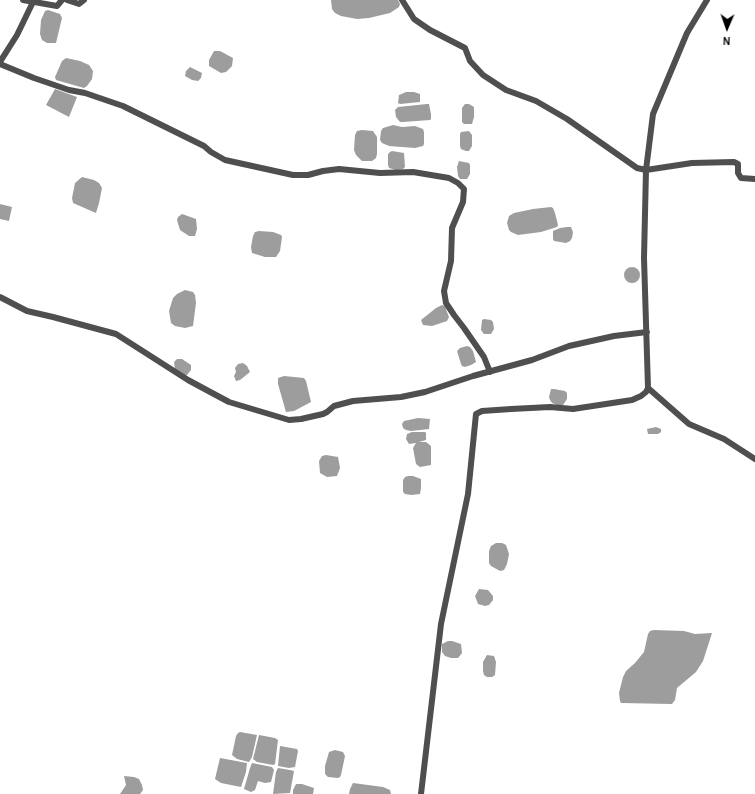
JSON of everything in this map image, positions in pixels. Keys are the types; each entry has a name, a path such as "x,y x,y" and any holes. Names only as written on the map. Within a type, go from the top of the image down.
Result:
{"street":[{"path":"23,0 57,6 62,0"},
{"path":"67,0 79,4 84,0"},
{"path":"402,0 414,19 430,30 465,48 470,61 491,81 506,90 528,97 557,113 637,168 646,170 692,164 734,162 738,164 738,174 741,178 755,179"},
{"path":"421,794 441,624 468,494 476,414 482,411 518,408 550,407 573,409 632,400 646,392 648,388 644,258 646,170 653,114 687,33 707,0"},
{"path":"33,2 17,35 0,63 34,78 123,106 204,146 225,160 293,175 308,176 323,171 339,169 380,173 413,172 448,178 458,183 464,189 463,202 452,228 451,261 444,291 446,303 484,358 490,372"},
{"path":"0,297 27,311 53,316 116,334 188,380 229,402 289,420 323,414 334,406 353,401 401,397 425,392 532,360 569,346 614,336 647,332"},
{"path":"648,388 690,424 724,439 755,459"}],"shaded area":[{"path":"331,0 398,0 400,4 399,7 390,13 357,19 341,16 335,13 332,9"},
{"path":"48,10 60,14 62,18 56,43 47,43 42,40 40,34 41,20 45,11"},
{"path":"214,51 220,51 233,58 232,66 226,72 221,73 209,66 209,60"},
{"path":"66,58 80,61 89,65 93,71 92,79 87,86 84,88 56,80 55,77 62,61"},
{"path":"190,67 202,73 201,78 198,81 192,80 185,76 186,71"},
{"path":"55,89 77,97 69,117 46,105"},
{"path":"406,92 420,94 420,102 398,103 399,95"},
{"path":"429,104 431,114 430,120 400,122 396,117 395,110 398,107"},
{"path":"465,104 469,104 474,107 472,124 464,124 462,122 462,108"},
{"path":"393,125 402,127 415,126 423,129 423,146 415,148 389,146 382,143 380,140 381,131 383,128"},
{"path":"357,131 373,131 377,137 377,154 376,158 372,161 362,161 356,155 354,150 355,135"},
{"path":"469,131 472,135 472,146 469,151 466,151 461,149 460,134 461,132"},
{"path":"392,151 404,153 405,167 403,169 396,170 389,168 388,154"},
{"path":"459,161 469,163 470,165 470,174 467,179 460,179 458,176 457,167"},
{"path":"82,177 94,180 99,183 102,188 96,213 73,203 72,198 75,183"},
{"path":"0,204 12,207 9,221 0,219"},
{"path":"551,207 555,213 558,225 557,227 541,232 518,235 509,230 507,223 509,216 514,213"},
{"path":"182,214 196,219 197,229 195,236 189,236 180,230 177,220"},
{"path":"571,227 573,232 570,241 566,243 554,241 553,231"},
{"path":"255,232 273,232 281,235 280,251 276,257 265,257 252,253 251,247 253,236"},
{"path":"629,267 635,267 640,272 638,281 635,283 629,283 624,278 624,272"},
{"path":"185,290 193,292 196,303 193,326 185,328 175,326 171,323 169,311 173,298"},
{"path":"442,305 445,306 449,317 447,321 432,326 423,325 421,320"},
{"path":"482,320 491,320 493,322 494,329 491,334 484,334 481,330"},
{"path":"467,346 473,351 476,362 465,367 461,364 457,351 460,348"},
{"path":"177,359 182,359 191,365 191,370 187,375 185,376 175,370 174,362"},
{"path":"243,363 247,366 250,372 240,380 236,381 234,376 236,372 235,368 238,364"},
{"path":"284,376 304,378 311,402 294,411 286,412 278,384 278,378"},
{"path":"551,389 565,391 567,393 567,399 563,405 552,403 549,397"},
{"path":"418,418 430,419 429,429 411,431 403,428 402,424 404,421"},
{"path":"656,427 661,429 661,432 658,434 648,434 647,429"},
{"path":"412,432 426,433 426,440 419,442 426,442 431,446 431,465 420,467 416,464 413,448 416,443 409,444 406,439 407,434"},
{"path":"326,455 338,457 340,468 337,476 327,477 320,473 319,461 322,456"},
{"path":"408,476 421,479 420,494 411,495 403,492 403,480"},
{"path":"496,543 506,545 509,554 504,570 500,571 491,566 489,563 489,551 491,546"},
{"path":"479,589 488,590 493,596 493,600 489,605 485,606 478,604 475,596"},
{"path":"650,631 684,631 695,634 712,633 703,661 696,672 677,688 675,700 672,704 621,703 619,693 623,677 626,671 644,652 648,634"},
{"path":"448,641 461,644 462,653 458,658 445,656 442,652 442,644"},
{"path":"487,655 494,656 496,662 495,675 492,677 487,677 484,675 483,671 483,662"},
{"path":"240,732 257,735 252,757 249,762 237,759 232,755 236,736"},
{"path":"259,735 278,740 275,764 273,765 257,762 253,759"},
{"path":"280,746 297,749 298,751 295,767 289,768 278,766"},
{"path":"335,750 343,752 345,756 341,775 338,778 328,777 325,774 325,766 329,752"},
{"path":"220,758 247,763 246,772 241,787 221,783 215,779"},
{"path":"252,763 272,767 274,770 271,782 265,783 258,781 255,790 251,792 244,789"},
{"path":"278,768 294,771 290,793 273,794 276,772"},
{"path":"124,776 139,779 143,790 140,794 120,794 126,785"},
{"path":"353,783 383,787 390,790 391,794 349,794"},
{"path":"296,784 302,784 314,788 313,794 293,794"}]}
